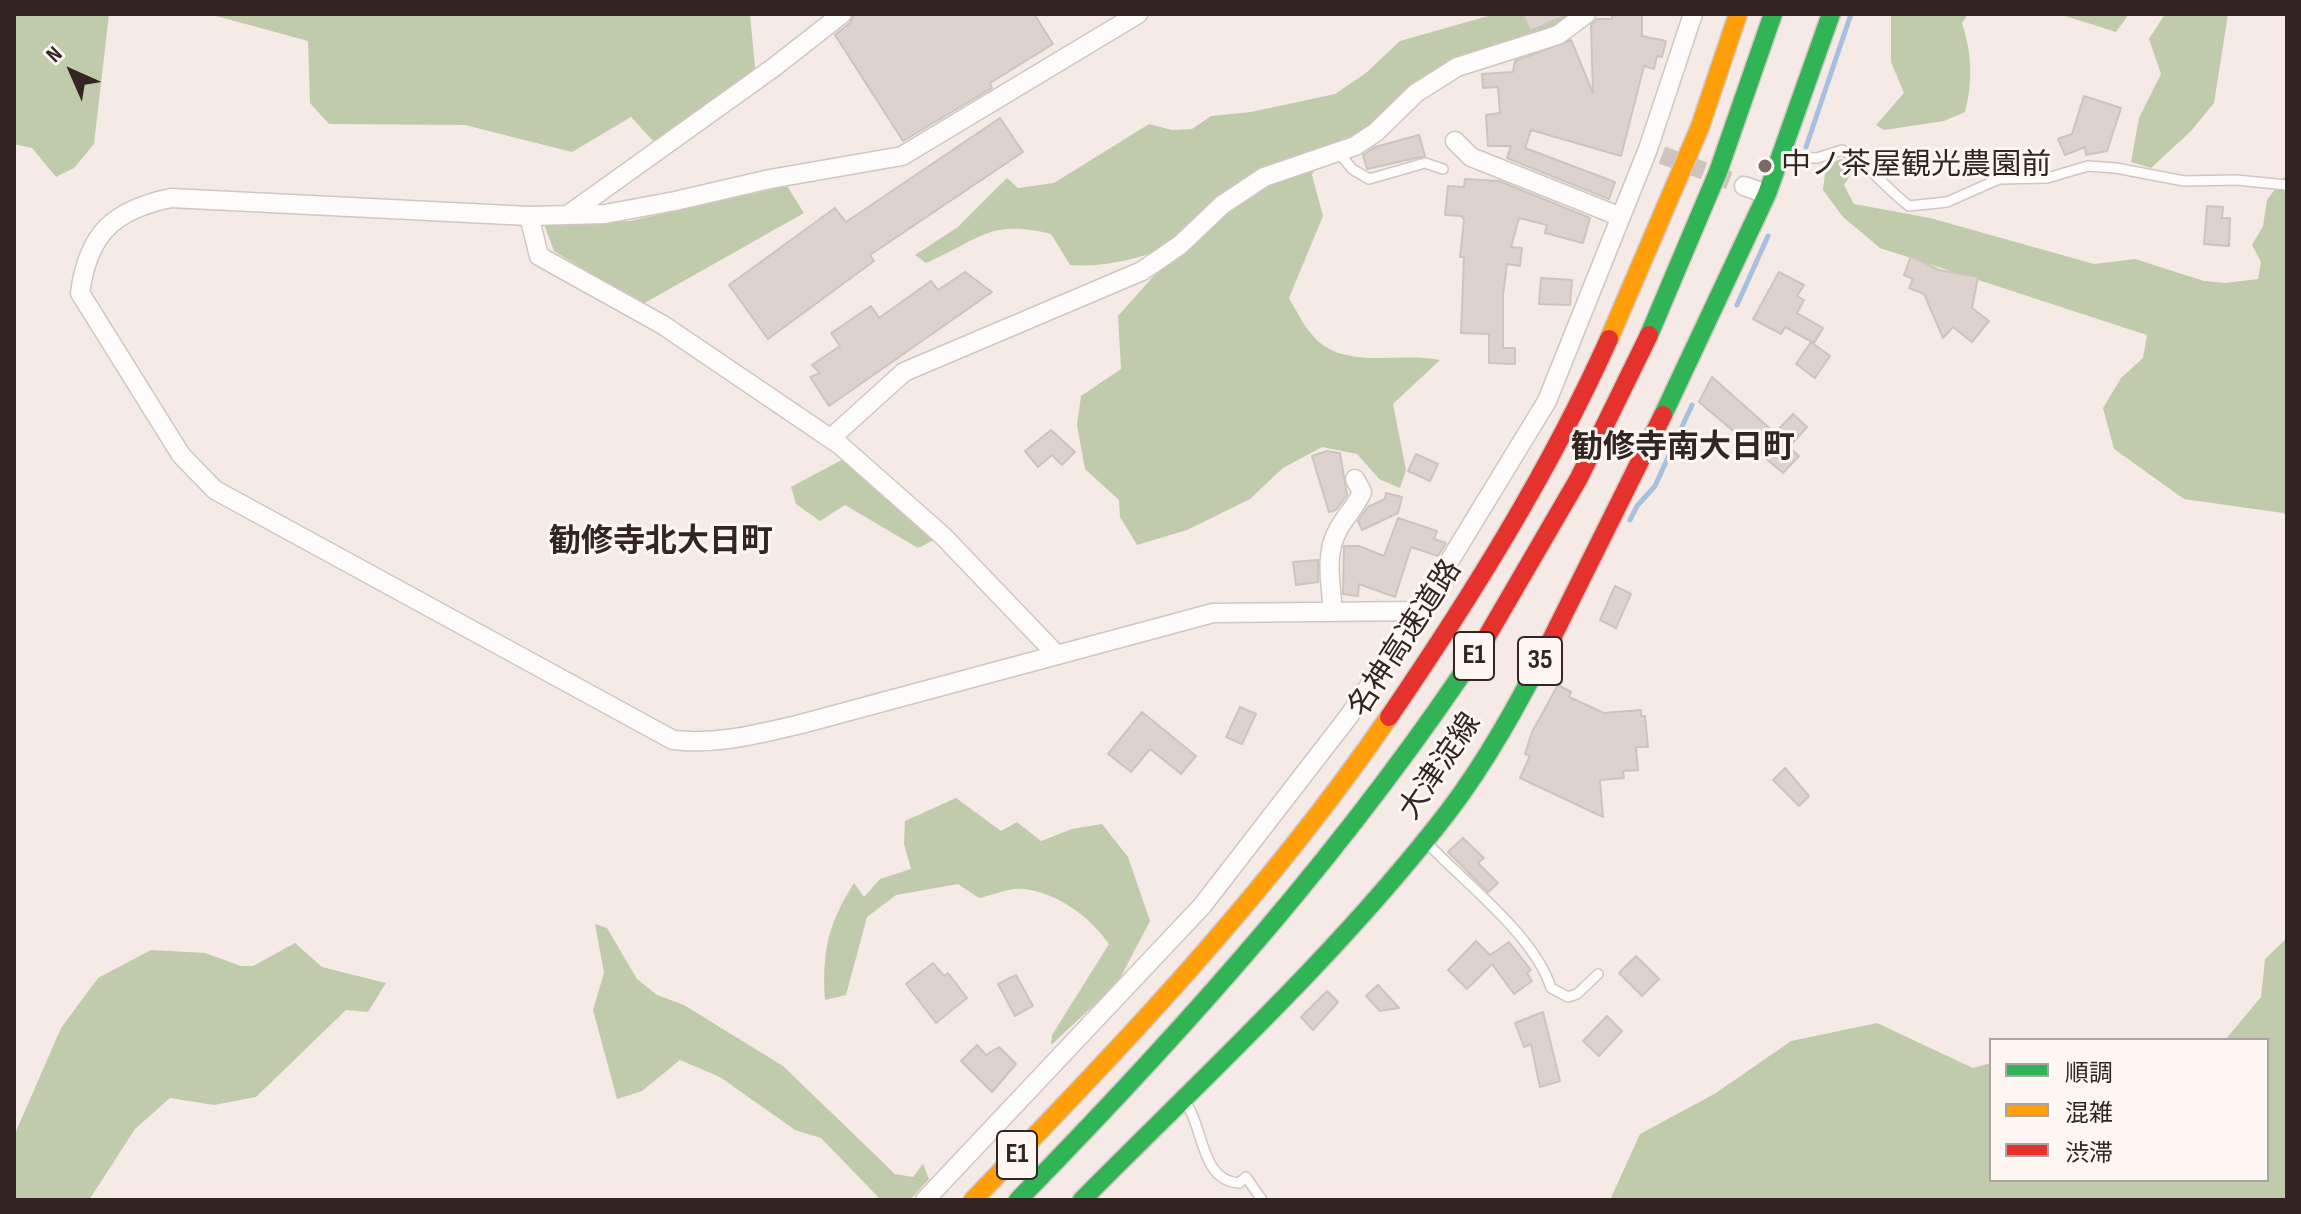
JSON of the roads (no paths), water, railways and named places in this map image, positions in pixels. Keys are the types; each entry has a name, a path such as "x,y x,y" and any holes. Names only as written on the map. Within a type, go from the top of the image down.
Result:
{"main road":[{"name":"名神高速道路","path":"973,1200 1126,1041 1280,864 1360,759 1465,604 1549,457 1623,312 1670,204 1738,14"},
{"name":"名神高速道路","path":"1018,1200 1227,981 1390,777 1495,624 1566,502 1655,324 1727,150 1773,14"},
{"name":"大津淀線","path":"1082,1200 1370,908 1450,809 1521,698 1688,366 1767,194 1831,14"}],"street":[{"path":"569,214 773,68 842,14"},
{"path":"1138,14 902,156 770,179 605,214 529,216 171,198 148,203 102,231 84,261 80,293 181,455 215,490 673,740 701,743 737,739 1213,613 1419,611"},
{"path":"831,438 904,372 1142,271 1180,245 1222,205 1264,177 1355,146 1376,132 1416,93 1457,67 1558,35 1586,14"},
{"path":"925,1200 1202,906 1349,716 1419,611 1547,401 1621,217 1655,152 1688,16"},
{"path":"1455,141 1471,157 1621,217"},
{"path":"1744,186 1767,194"},
{"path":"529,216 539,256 663,325 831,438 943,536 1055,653"},
{"path":"1333,612 1329,555 1338,529 1355,508 1362,492 1355,479"}],"lane":[{"path":"1780,156 1817,158 1842,150 1863,161 1890,191 1909,206 1947,202 1999,179 2047,178 2088,166 2184,181 2236,180 2287,185"},
{"path":"1338,151 1352,169 1369,179 1425,163 1443,169"},
{"path":"1424,841 1506,922 1545,968 1551,988 1568,997 1577,994 1598,974"},
{"path":"1182,1099 1200,1128 1210,1167 1230,1182 1239,1183 1246,1177 1262,1200"}],"waterway":[{"path":"1806,147 1851,14"},
{"path":"1737,305 1768,236"},
{"path":"1630,520 1637,506 1655,486 1692,405"}],"tunnel":[{"path":"1662,155 1744,186"}],"place":[{"name":"中ノ茶屋観光農園前","path":"1765,166"}],"district":[{"name":"勧修寺南大日町","path":"1683,449"},
{"name":"勧修寺北大日町","path":"661,543"}]}
